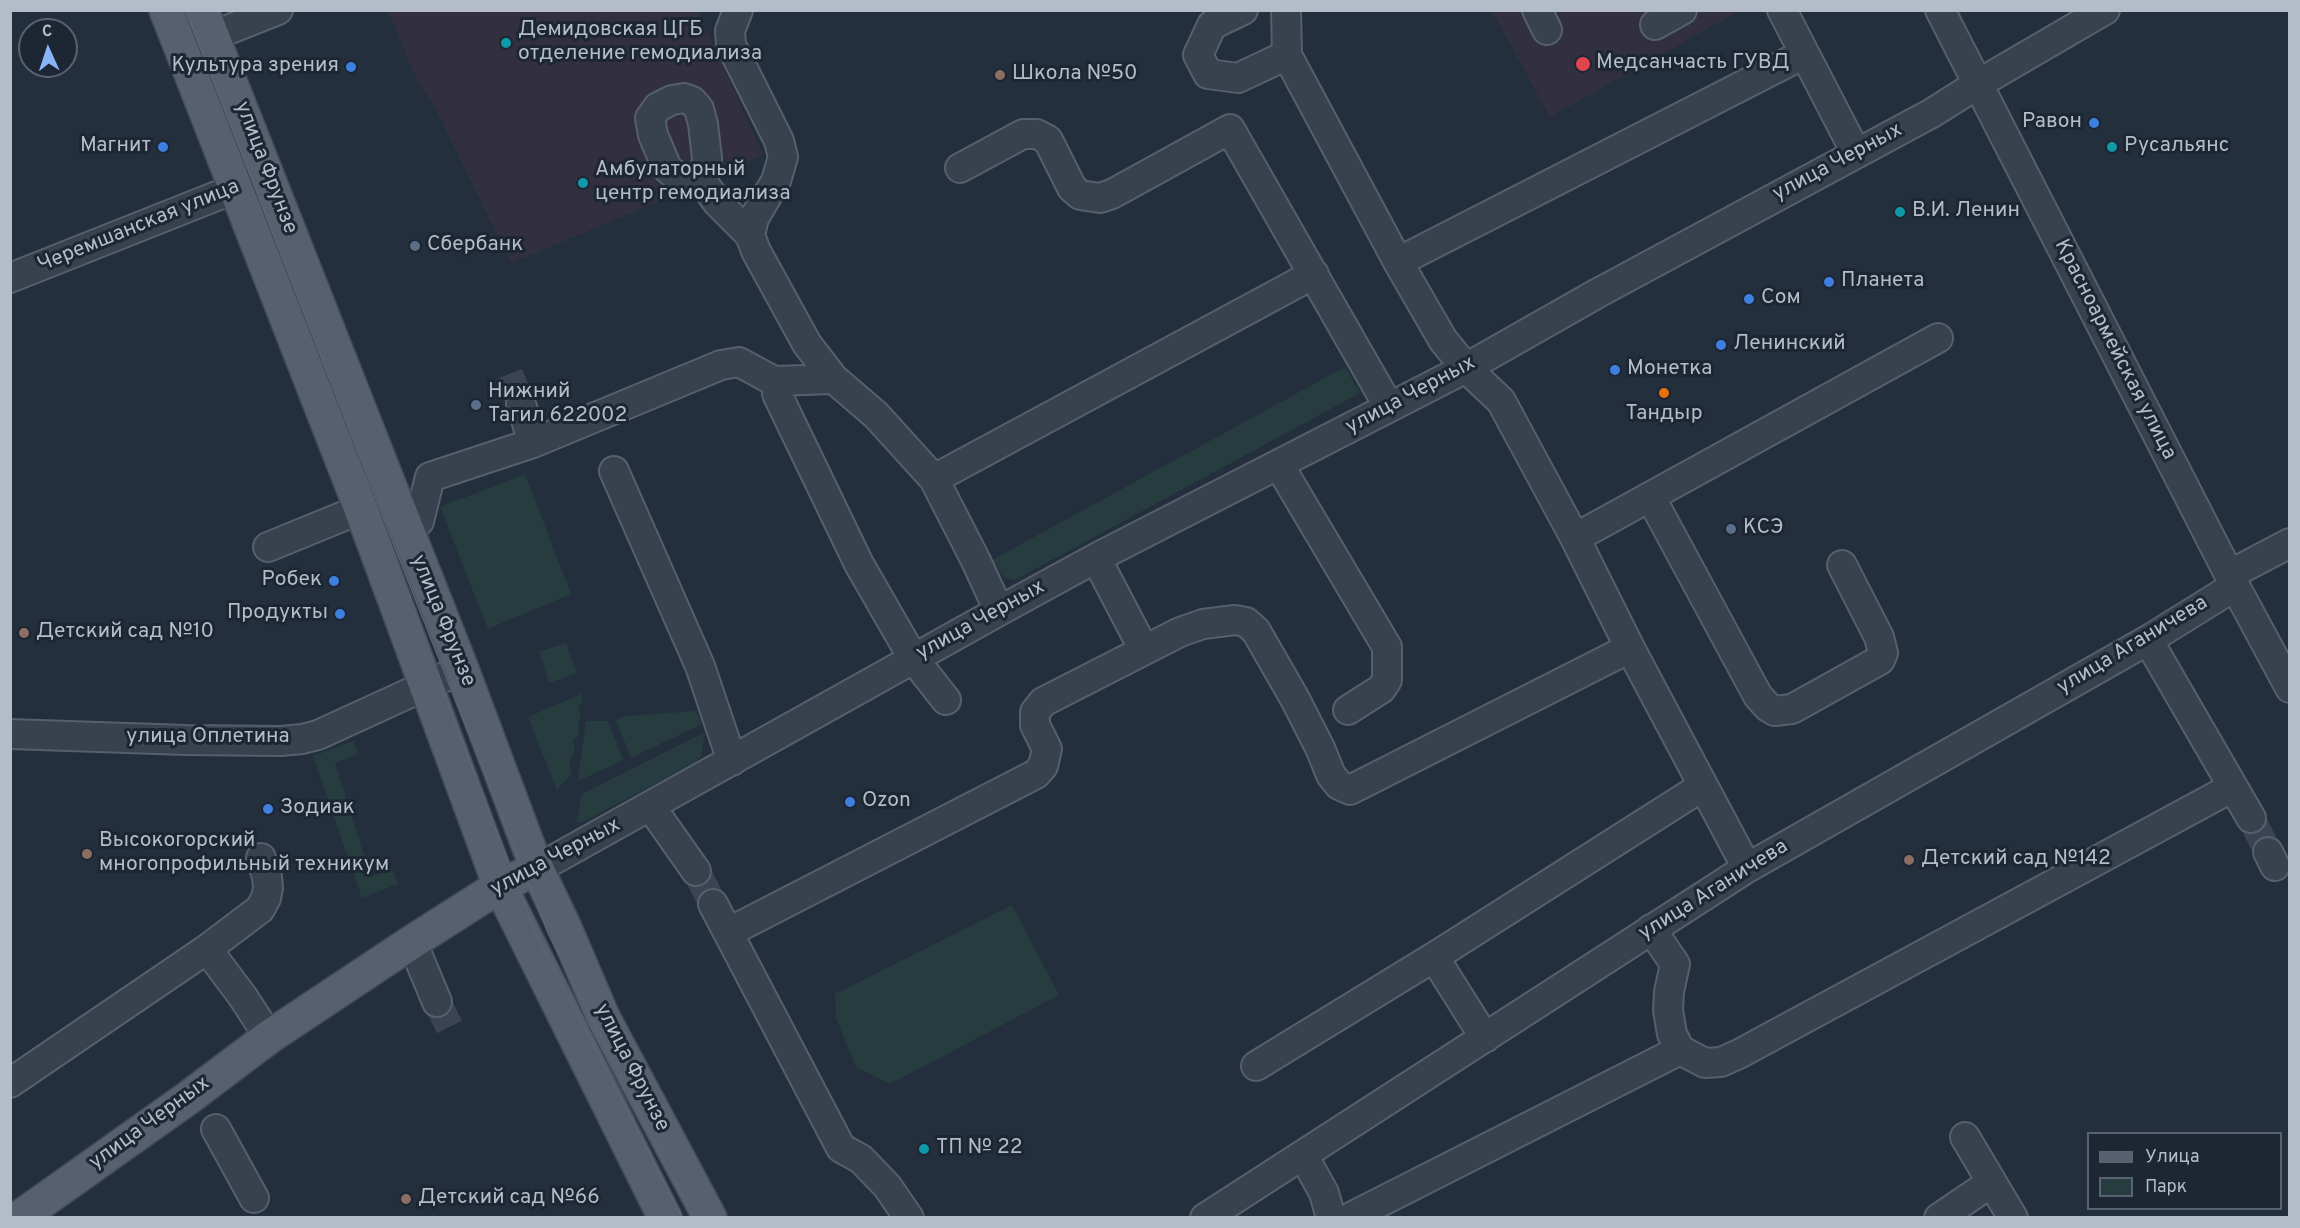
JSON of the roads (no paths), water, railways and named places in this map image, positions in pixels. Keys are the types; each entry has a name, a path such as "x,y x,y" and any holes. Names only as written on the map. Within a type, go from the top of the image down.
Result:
{"main road":[{"name":"улица Фрунзе","path":"166,10 361,509 500,886 665,1218"},
{"name":"улица Фрунзе","path":"208,23 404,527 462,669 537,869 566,928 603,1017 710,1218"},
{"name":"улица Черных","path":"19,1218 188,1098 269,1037 500,886 537,869"}],"street":[{"path":"182,48 208,23 278,10"},
{"path":"738,10 730,31 731,45 778,141 783,157 776,181 754,218 750,235"},
{"path":"1243,10 1212,25 1198,55 1208,74 1238,78 1287,55"},
{"path":"1655,25 1682,10"},
{"path":"1782,10 1856,153"},
{"name":"Красноармейская улица","path":"1940,10 2289,688"},
{"name":"улица Черных","path":"537,869 1096,558 1466,368 1598,293 1932,113 1977,84 2105,10"},
{"path":"1284,12 1287,55 1433,327 1466,368 1501,401 1747,868"},
{"path":"1398,262 1803,54"},
{"path":"960,168 1023,134 1037,134 1048,140 1072,188 1080,195 1100,198 1112,194 1230,129 1389,406"},
{"name":"Черемшанская улица","path":"10,278 268,176"},
{"path":"700,178 717,202 750,235 807,344 834,379 876,415 934,479 999,611"},
{"path":"934,479 1314,274"},
{"path":"1575,538 1938,338"},
{"path":"404,527 418,521 430,477 533,443 721,365 739,362 774,381 834,379"},
{"path":"777,394 859,564 913,658 946,700"},
{"path":"521,404 533,443"},
{"path":"1279,465 1387,647 1386,680 1381,689 1348,710"},
{"path":"614,471 700,666 732,761"},
{"path":"1651,498 1758,696 1775,711 1792,710 1880,660 1883,653 1879,637 1842,565"},
{"path":"268,547 361,509"},
{"name":"улица Аганичева","path":"1205,1218 1747,868 2148,640 2232,580 2289,543"},
{"path":"1096,558 1144,650"},
{"path":"729,932 1036,774 1043,766 1047,750 1035,725 1035,712 1043,702 1180,632 1203,624 1235,620 1246,622 1256,631 1295,699 1331,775 1338,785 1350,790 1630,648"},
{"path":"2148,640 2251,818"},
{"name":"улица Оплетина","path":"10,734 198,740 302,739 318,735 462,669"},
{"path":"1256,1066 1434,957 1703,786"},
{"path":"1651,929 1675,964 1668,1010 1672,1034 1680,1050 1705,1063 1721,1062 2233,787"},
{"path":"651,807 696,871"},
{"path":"10,1083 207,950 251,916 263,904 268,888 261,858"},
{"path":"713,904 841,1148 861,1159 887,1186 909,1218"},
{"path":"412,942 438,1002"},
{"path":"207,950 243,997 269,1037"},
{"path":"1434,957 1485,1038"},
{"path":"1349,1218 1680,1050"},
{"path":"216,1129 254,1198"},
{"path":"1965,1137 2013,1218"},
{"path":"1303,1155 1324,1194 1331,1218"},
{"path":"1939,1218 1992,1182"}],"tunnel":[{"path":"509,374 521,404"},
{"path":"2251,818 2268,852"},
{"path":"696,871 713,904"},
{"path":"437,1002 453,1034"}],"tram line":[{"path":"186,10 414,596 549,935 694,1218"},
{"path":"439,681 538,939 683,1218"}],"place":[{"name":"Демидовская ЦГБ отделение гемодиализа","path":"506,43"},
{"name":"Медсанчасть ГУВД","path":"1583,64"},
{"name":"Культура зрения","path":"351,67"},
{"name":"Школа №50","path":"1000,75"},
{"name":"Равон","path":"2094,123"},
{"name":"Магнит","path":"163,147"},
{"name":"Русальянс","path":"2112,147"},
{"name":"Амбулаторный центр гемодиализа","path":"583,183"},
{"name":"В.И. Ленин","path":"1900,212"},
{"name":"Сбербанк","path":"415,246"},
{"name":"Планета","path":"1829,282"},
{"name":"Сом","path":"1749,299"},
{"name":"Ленинский","path":"1721,345"},
{"name":"Монетка","path":"1615,370"},
{"name":"Тандыр","path":"1664,393"},
{"name":"Нижний Тагил 622002","path":"476,405"},
{"name":"КСЭ","path":"1731,529"},
{"name":"Робек","path":"334,581"},
{"name":"Продукты","path":"340,614"},
{"name":"Детский сад №10","path":"24,633"},
{"name":"Ozon","path":"850,802"},
{"name":"Зодиак","path":"268,809"},
{"name":"Высокогорский многопрофильный техникум","path":"87,854"},
{"name":"Детский сад №142","path":"1909,860"},
{"name":"ТП № 22","path":"924,1149"},
{"name":"Детский сад №66","path":"406,1199"}]}
